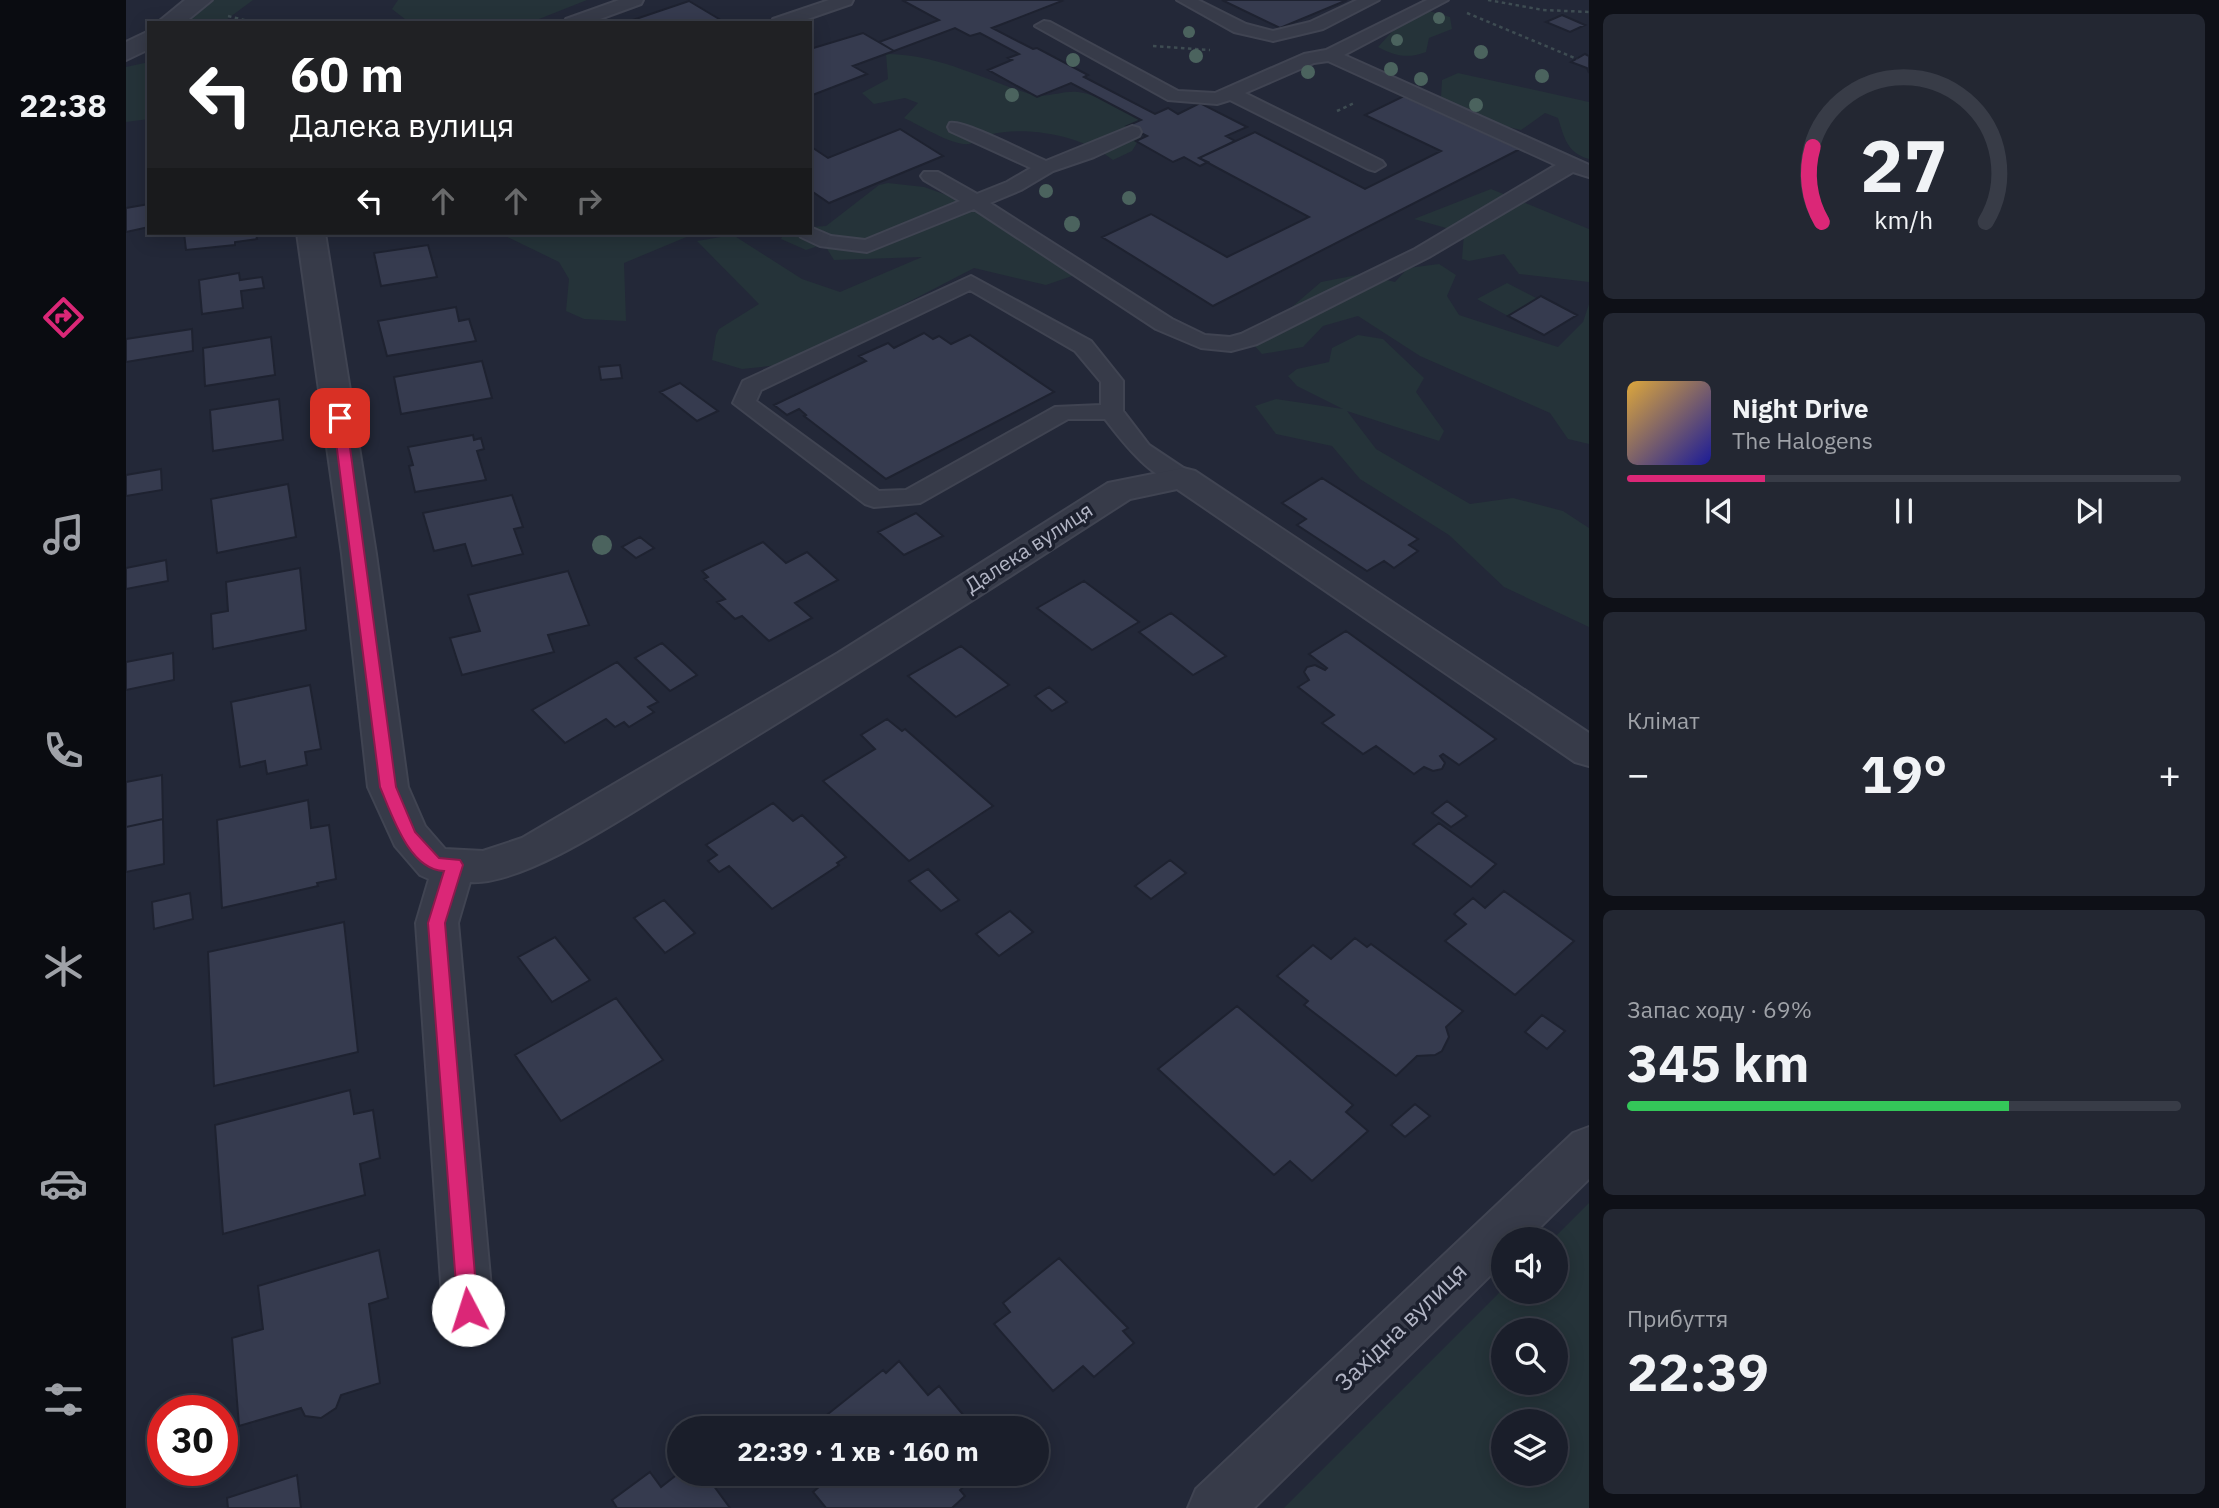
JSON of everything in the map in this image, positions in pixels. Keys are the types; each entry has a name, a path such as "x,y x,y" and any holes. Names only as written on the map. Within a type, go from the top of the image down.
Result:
{"street":[{"path":"172,21 200,0"},
{"path":"126,52 147,39"},
{"name":"Далека вулиця","path":"311,235 359,554 388,787 408,835 435,864 483,867 536,849 851,662 1120,490 1183,478"},
{"path":"1183,478 1589,752"},
{"path":"454,865 437,923 468,1310"},
{"name":"Західна вулиця","path":"1215,1508 1589,1148"}],"lane":[{"path":"577,21 635,0"},
{"path":"785,21 845,0"},
{"path":"1185,0 1256,34 1274,37 1292,34 1371,0"},
{"path":"1044,26 1174,96 1217,99 1310,58 1330,55 1440,1"},
{"path":"1330,55 1580,168"},
{"path":"1231,93 1375,165"},
{"path":"957,127 1011,154 1046,167"},
{"path":"812,235 827,242 867,246 1014,186 1046,167 1087,153 1132,132"},
{"path":"931,176 976,201 1164,324 1201,341 1231,344 1249,339 1422,253 1580,168"},
{"path":"1112,412 1063,412 911,498 874,499 744,403 751,386 971,282 1083,346 1112,381 1112,412 1141,450 1183,478"}],"path":[{"path":"1488,0 1543,10 1589,12"},
{"path":"1440,1 1577,58"},
{"path":"1149,46 1216,51"},
{"path":"1302,128 1394,84"}],"shaded area":[{"path":"209,0 253,0 225,21 178,21"},
{"path":"398,0 587,0 534,21 407,21 392,9"},
{"path":"1429,11 1450,17 1452,29 1429,38 1426,52 1401,56 1378,47 1408,14"},
{"path":"886,54 924,58 960,68 1030,94 1078,92 1094,96 1138,118 1143,133 1132,151 1113,160 1070,139 1037,132 1004,132 969,144 954,142 904,118 918,103 905,98 874,104 862,93 888,79"},
{"path":"147,62 147,119 126,122 126,67"},
{"path":"1458,73 1589,102 1589,159 1571,148 1558,118 1545,113 1521,130 1492,123 1441,97 1442,80"},
{"path":"888,183 924,187 1018,220 1026,224 1075,275 1046,285 974,268 789,364 742,369 712,360 719,329 759,304 697,241 733,235 802,279 840,292 922,257 834,260 824,244 806,250 781,239 783,235 812,235 812,227 826,226 879,185"},
{"path":"1491,189 1589,229 1589,282 1519,274 1504,254 1469,261 1462,259 1464,233 1414,219"},
{"path":"503,235 691,235 624,263 626,321 584,319 566,311 569,279 559,262"},
{"path":"1439,264 1456,275 1447,296 1459,315 1558,347 1583,322 1589,304 1589,444 1568,439 1550,413 1420,356 1358,316 1323,326 1303,347 1262,354 1251,342 1321,282 1362,274 1395,282 1408,268"},
{"path":"1507,283 1538,299 1508,316 1477,299"},
{"path":"1358,335 1383,339 1424,378 1416,392 1444,431 1439,441 1347,411 1376,449 1470,504 1513,498 1563,511 1589,528 1589,627 1504,587 1449,535 1360,479 1332,446 1276,434 1255,406 1276,399 1343,409 1297,386 1288,376 1297,369 1329,362 1332,348"},
{"path":"1589,1203 1589,1508 1284,1508 1491,1301 1491,1304 1568,1304 1568,1227 1565,1227"}],"building":[{"path":"902,0 1060,0 1062,1 992,28 1033,49 1037,48 1088,75 1084,77 1155,114 1168,108 1178,114 1200,103 1247,127 1226,136 1235,141 1199,158 1208,162 1200,166 1184,157 1173,162 1136,141 1147,136 1127,126 1141,120 1071,83 1037,97 988,70 1012,60 1008,58 1019,54 980,33 970,36 955,28 894,51 879,42 939,20"},
{"path":"1222,0 1347,0 1280,28"},
{"path":"689,1 722,21 630,21"},
{"path":"1562,15 1585,25 1570,32 1546,22"},
{"path":"863,33 894,51 853,66 867,74 812,95 812,48"},
{"path":"1585,54 1589,56 1589,73 1587,68 1571,62"},
{"path":"1404,96 1520,149 1213,306 1102,237 1151,214 1227,257 1309,217 1199,158 1255,132 1365,189 1441,151 1365,115"},
{"path":"900,129 943,156 829,203 812,191 812,147 828,158"},
{"path":"147,204 147,227 126,232 126,208"},
{"path":"184,235 256,235 257,239 235,242 235,245 186,250"},
{"path":"428,245 437,277 381,286 374,253"},
{"path":"239,273 240,280 262,277 264,288 241,291 243,308 202,314 199,280"},
{"path":"1541,296 1577,315 1544,335 1508,316"},
{"path":"456,307 459,321 469,319 476,341 387,356 378,321"},
{"path":"192,329 193,351 126,362 126,339"},
{"path":"924,333 933,339 939,336 951,344 970,335 1054,392 886,479 804,416 806,415 799,409 787,415 774,405 866,361 859,356 888,343 894,348"},
{"path":"271,337 275,375 205,386 203,348"},
{"path":"482,361 492,398 401,414 394,377"},
{"path":"620,365 622,378 601,380 599,367"},
{"path":"680,383 718,411 697,421 660,392"},
{"path":"279,399 283,440 213,451 210,410"},
{"path":"473,435 474,440 481,438 484,449 477,451 486,480 415,492 409,466 413,465 408,447"},
{"path":"161,469 162,490 126,496 126,475"},
{"path":"1322,478 1418,539 1409,545 1418,551 1394,568 1384,561 1367,571 1297,525 1306,519 1282,503"},
{"path":"288,484 296,537 217,553 211,499"},
{"path":"512,495 523,527 514,529 523,554 472,566 465,544 434,551 423,513"},
{"path":"916,513 943,536 904,555 878,532"},
{"path":"640,537 654,548 636,558 622,547"},
{"path":"763,542 786,563 807,552 838,580 795,603 812,618 769,641 742,616 735,619 717,602 725,599 704,579 708,577 702,571"},
{"path":"166,560 168,581 126,589 126,568"},
{"path":"300,568 306,630 213,649 211,614 228,611 226,582"},
{"path":"568,571 589,625 548,635 554,652 462,675 450,638 480,631 468,595"},
{"path":"1084,581 1139,622 1092,650 1037,608"},
{"path":"1171,613 1226,656 1193,675 1139,632"},
{"path":"1346,631 1496,739 1459,765 1443,754 1440,756 1445,763 1442,769 1433,771 1424,767 1414,774 1376,746 1363,754 1322,723 1334,715 1298,687 1309,680 1304,672 1307,667 1315,665 1325,670 1327,668 1309,654"},
{"path":"662,643 697,675 670,691 635,658"},
{"path":"961,646 1009,685 956,717 908,676"},
{"path":"173,653 174,680 126,690 126,662"},
{"path":"617,662 658,702 648,707 654,712 629,727 624,722 615,727 606,719 565,743 532,710"},
{"path":"310,685 321,749 305,752 307,765 267,774 265,761 240,767 231,702"},
{"path":"1049,687 1067,702 1052,711 1035,696"},
{"path":"887,719 902,731 905,729 993,806 909,861 823,781 875,749 861,735"},
{"path":"162,775 163,819 126,827 126,782"},
{"path":"308,800 311,828 329,825 336,879 317,883 318,886 222,908 217,820"},
{"path":"1447,801 1467,816 1451,827 1432,813"},
{"path":"773,803 793,821 802,815 846,857 837,863 839,865 772,909 729,866 719,872 708,861 717,855 706,845"},
{"path":"163,819 164,864 126,872 126,827"},
{"path":"1439,823 1496,864 1471,887 1413,844"},
{"path":"1170,860 1186,873 1151,899 1135,886"},
{"path":"928,869 959,900 941,911 909,881"},
{"path":"1504,891 1574,941 1515,995 1445,941 1466,924 1454,914 1473,898 1485,908"},
{"path":"190,893 193,919 154,929 152,902"},
{"path":"664,900 695,933 665,953 634,918"},
{"path":"1010,911 1033,932 999,956 976,934"},
{"path":"344,922 358,1052 214,1086 208,952"},
{"path":"555,937 590,980 552,1002 518,957"},
{"path":"1355,938 1367,947 1371,944 1463,1011 1446,1027 1449,1037 1442,1051 1435,1055 1417,1056 1396,1076 1304,1005 1308,1001 1277,976 1313,945 1331,959"},
{"path":"616,998 663,1060 561,1121 515,1055"},
{"path":"1237,1006 1353,1105 1346,1112 1368,1131 1312,1181 1290,1161 1274,1175 1158,1069"},
{"path":"1542,1015 1565,1031 1547,1049 1525,1032"},
{"path":"350,1090 354,1114 373,1110 380,1158 360,1164 365,1195 223,1234 215,1125"},
{"path":"1415,1104 1430,1116 1405,1137 1391,1125"},
{"path":"379,1250 388,1298 369,1304 380,1383 341,1395 336,1408 321,1418 305,1416 301,1408 239,1426 232,1338 263,1329 258,1286"},
{"path":"1059,1258 1128,1328 1123,1331 1134,1343 1094,1377 1083,1366 1053,1391 994,1324 1010,1312 1003,1303"},
{"path":"899,1361 928,1395 939,1386 964,1416 826,1416 883,1370 886,1373"},
{"path":"650,1472 661,1487 667,1482 667,1486 714,1486 730,1508 617,1508 612,1500"},
{"path":"297,1475 301,1508 228,1508 227,1498"},
{"path":"820,1486 964,1486 960,1490 965,1496 952,1508 826,1508 813,1492"}],"route":[{"path":"340,418 388,787 408,835 435,864 454,865 437,923 468,1310"}]}
